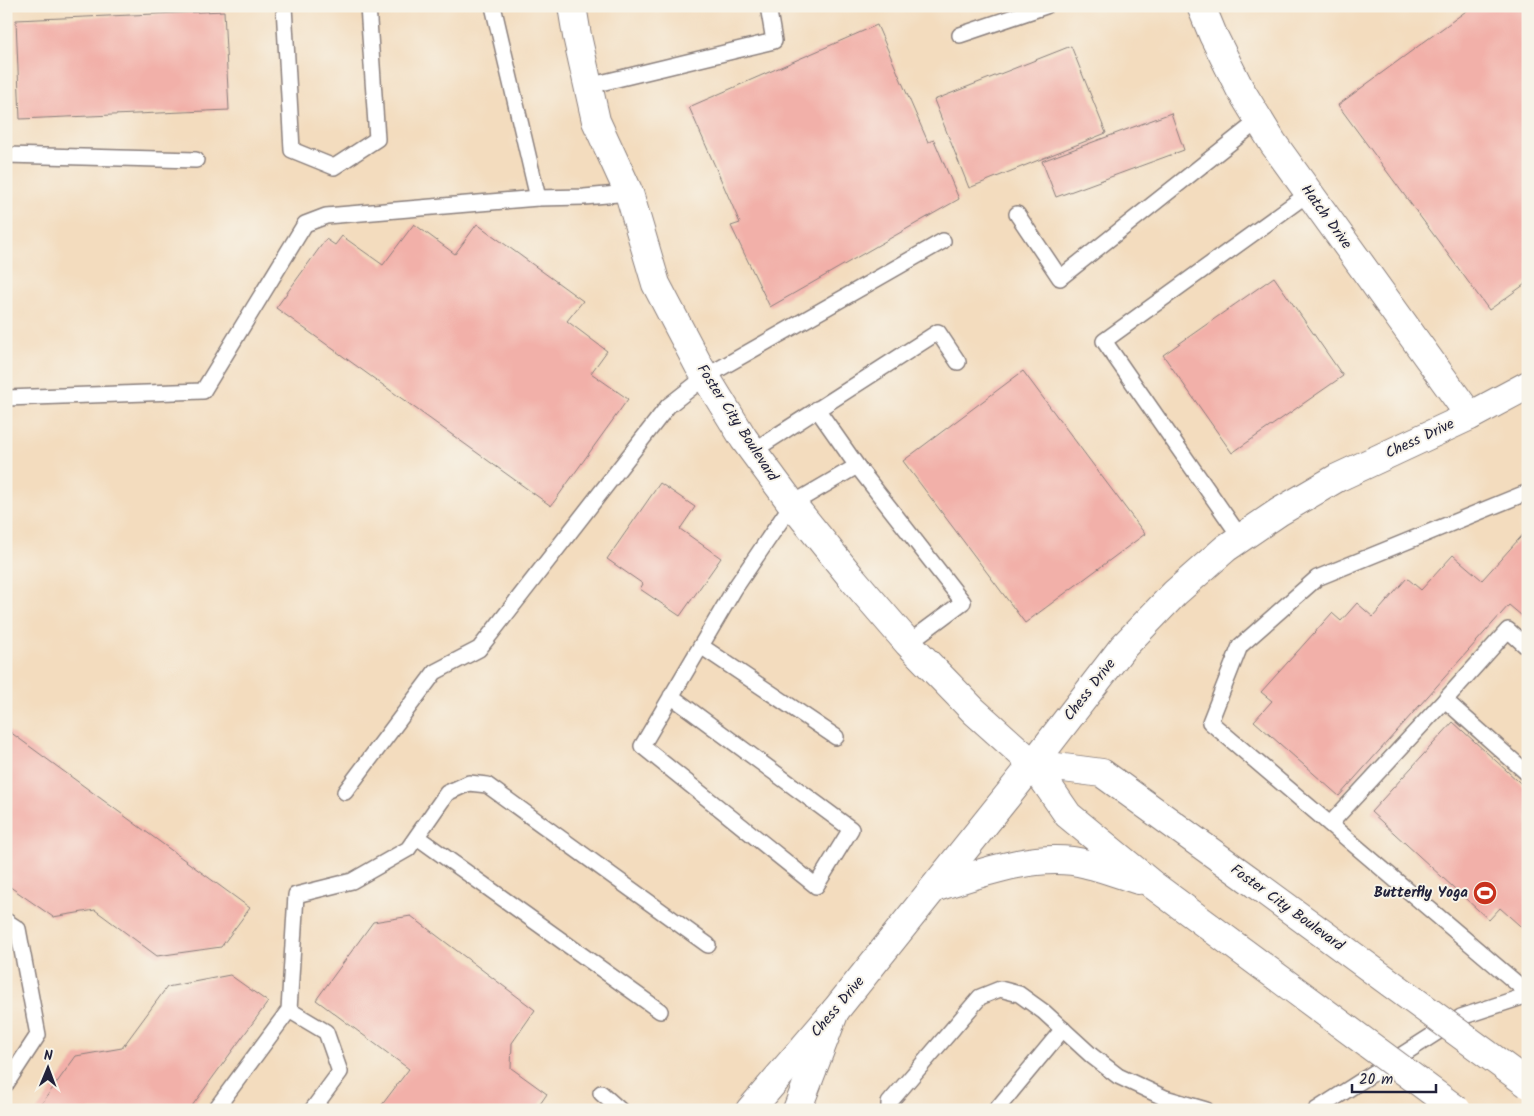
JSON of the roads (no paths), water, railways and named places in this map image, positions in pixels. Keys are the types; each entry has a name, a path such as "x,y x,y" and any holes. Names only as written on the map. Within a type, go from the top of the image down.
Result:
{"main road":[{"name":"Foster City Boulevard","path":"572,6 596,121 629,193 656,284 705,377 753,451 792,504 908,643 974,711 1033,764 1068,815 1153,885 1457,1110"},
{"name":"Hatch Drive","path":"1201,6 1240,89 1273,143 1470,416"},
{"name":"Chess Drive","path":"750,1110 835,1011 1033,764 1123,647 1175,593 1226,548 1279,512 1337,478 1470,416 1528,385"},
{"name":"Foster City Boulevard","path":"1033,764 1102,773 1528,1084"},
{"path":"934,888 986,871 1045,860 1086,863 1153,885"},
{"path":"797,1110 835,1011"}],"lane":[{"path":"284,6 292,150 334,167 378,139 368,6"},
{"path":"493,6 538,198"},
{"path":"588,86 774,41 768,6"},
{"path":"960,35 1046,6"},
{"path":"1017,214 1060,278 1259,120"},
{"path":"6,155 196,160"},
{"path":"6,398 203,391 305,224 326,216 538,198 584,197 629,193"},
{"path":"1241,538 1104,342 1309,193"},
{"path":"345,792 435,672 479,649 668,406 705,377 943,241"},
{"path":"753,451 938,332 958,362"},
{"path":"817,409 857,466 963,602 908,643"},
{"path":"671,696 851,829 816,886 642,746 671,696 735,588 792,504 857,466"},
{"path":"1528,492 1317,578 1240,646 1210,722 1528,994"},
{"path":"1330,824 1508,630 1528,648"},
{"path":"701,646 836,737"},
{"path":"1445,700 1528,774"},
{"path":"215,1110 290,1010 296,895 352,881 408,849 447,793 470,783 486,785 708,945"},
{"path":"416,837 660,1011"},
{"path":"6,921 18,928 38,1035 6,1084"},
{"path":"889,1110 889,1103 980,997 1000,990 1019,994 1044,1012 1118,1076 1165,1098 1206,1110"},
{"path":"1316,1110 1461,1017 1528,994"},
{"path":"290,1010 326,1032 340,1072 312,1110"},
{"path":"996,1110 1063,1029"},
{"path":"601,1093 620,1110"}],"place":[{"name":"Butterfly Yoga","path":"1485,893"}]}
